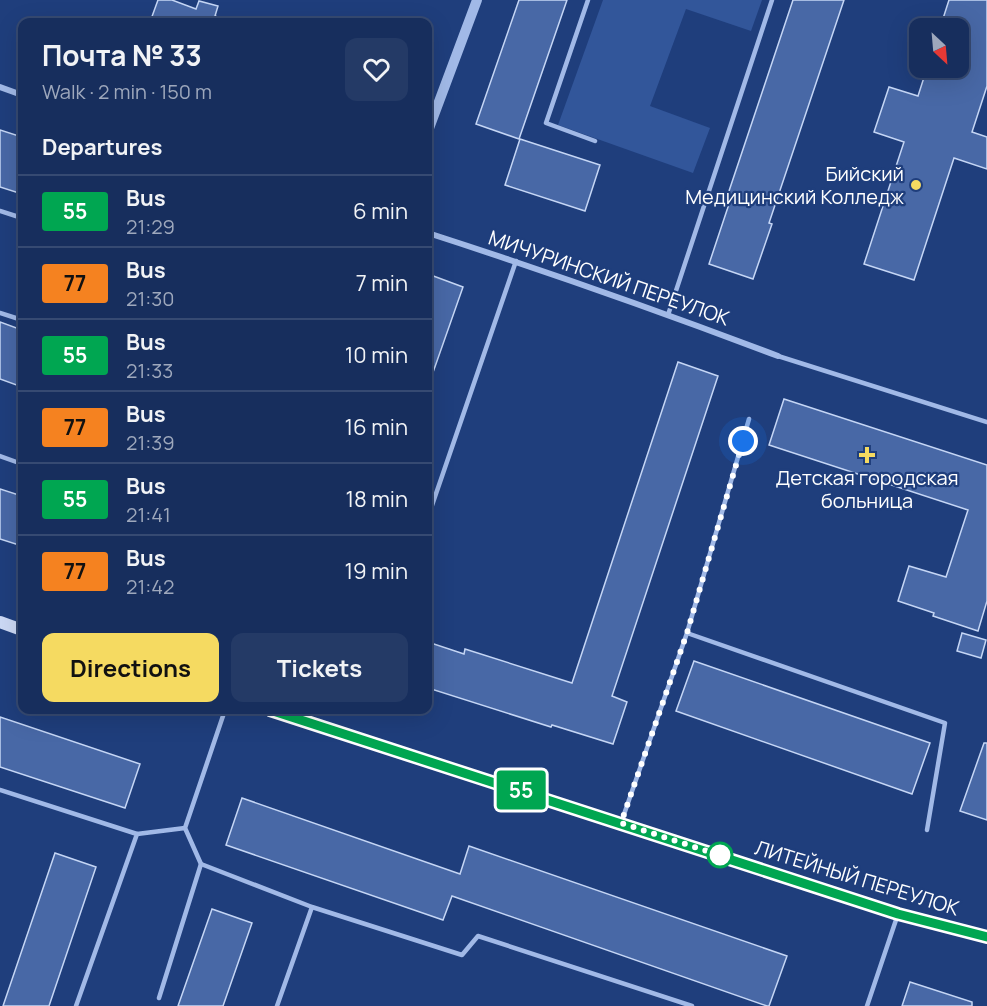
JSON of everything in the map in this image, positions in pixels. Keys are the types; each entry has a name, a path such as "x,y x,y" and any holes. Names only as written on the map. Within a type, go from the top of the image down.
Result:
{"main road":[{"path":"0,622 18,629"},
{"name":"ЛИТЕЙНЫЙ ПЕРЕУЛОК","path":"282,714 898,914 987,937"}],"street":[{"path":"432,120 477,0"},
{"path":"0,87 18,93"},
{"name":"МИЧУРИНСКИЙ ПЕРЕУЛОК","path":"432,234 516,261 778,356"}],"lane":[{"path":"588,0 546,123 595,141"},
{"path":"668,315 772,0"},
{"path":"0,211 18,217"},
{"path":"432,505 516,261"},
{"path":"0,313 18,319"},
{"path":"778,356 987,422"},
{"path":"621,823 687,633 749,419"},
{"path":"0,456 18,463"},
{"path":"687,633 945,723 927,830"},
{"path":"159,998 201,864 185,828 224,714"},
{"path":"0,790 136,834 185,828"},
{"path":"76,1006 136,834"},
{"path":"201,864 312,907 462,955 477,936 692,1006"},
{"path":"277,1006 312,907"},
{"path":"867,1006 898,914"}],"shaded area":[{"path":"603,0 762,0 751,31 686,9 650,106 710,128 693,173 558,125"}],"building":[{"path":"158,0 172,0 196,9 199,1 218,6 215,16 221,18 151,18"},
{"path":"519,0 567,0 519,139 476,124"},
{"path":"793,0 844,0 769,223 772,224 753,279 709,264 732,195 728,194"},
{"path":"949,0 987,0 987,86 972,132 987,137 987,169 954,158 914,280 864,264 904,142 874,132 889,87 918,96 924,78 969,78 969,18 943,18"},
{"path":"0,130 18,136 18,193 0,187"},
{"path":"520,139 600,165 585,211 505,185"},
{"path":"432,275 463,287 432,375"},
{"path":"0,322 18,329 18,386 0,379"},
{"path":"678,362 718,376 612,696 627,702 613,744 432,689 432,643 464,654 465,649 572,683"},
{"path":"784,399 987,465 987,601 978,631 898,601 909,566 946,577 968,510 769,445"},
{"path":"0,489 18,495 18,545 0,539"},
{"path":"962,633 986,640 981,658 957,651"},
{"path":"694,661 930,743 912,794 676,711"},
{"path":"0,717 140,764 125,808 0,767"},
{"path":"984,743 987,743 987,820 960,811"},
{"path":"242,798 460,874 469,846 787,956 769,1006 767,1006 452,896 443,920 226,845"},
{"path":"55,853 96,867 49,1006 3,1006"},
{"path":"212,909 252,923 223,1006 178,1006"},
{"path":"910,982 972,1002 972,1006 902,1006"}],"bus line":[{"name":"55","path":"282,714 898,914 987,937"}],"place":[{"name":"Бийский Медицинский Колледж","path":"916,185"},
{"name":"Детская городская больница","path":"867,455"}],"route":[{"path":"720,855 728,858 621,823 687,633 743,441"}]}
